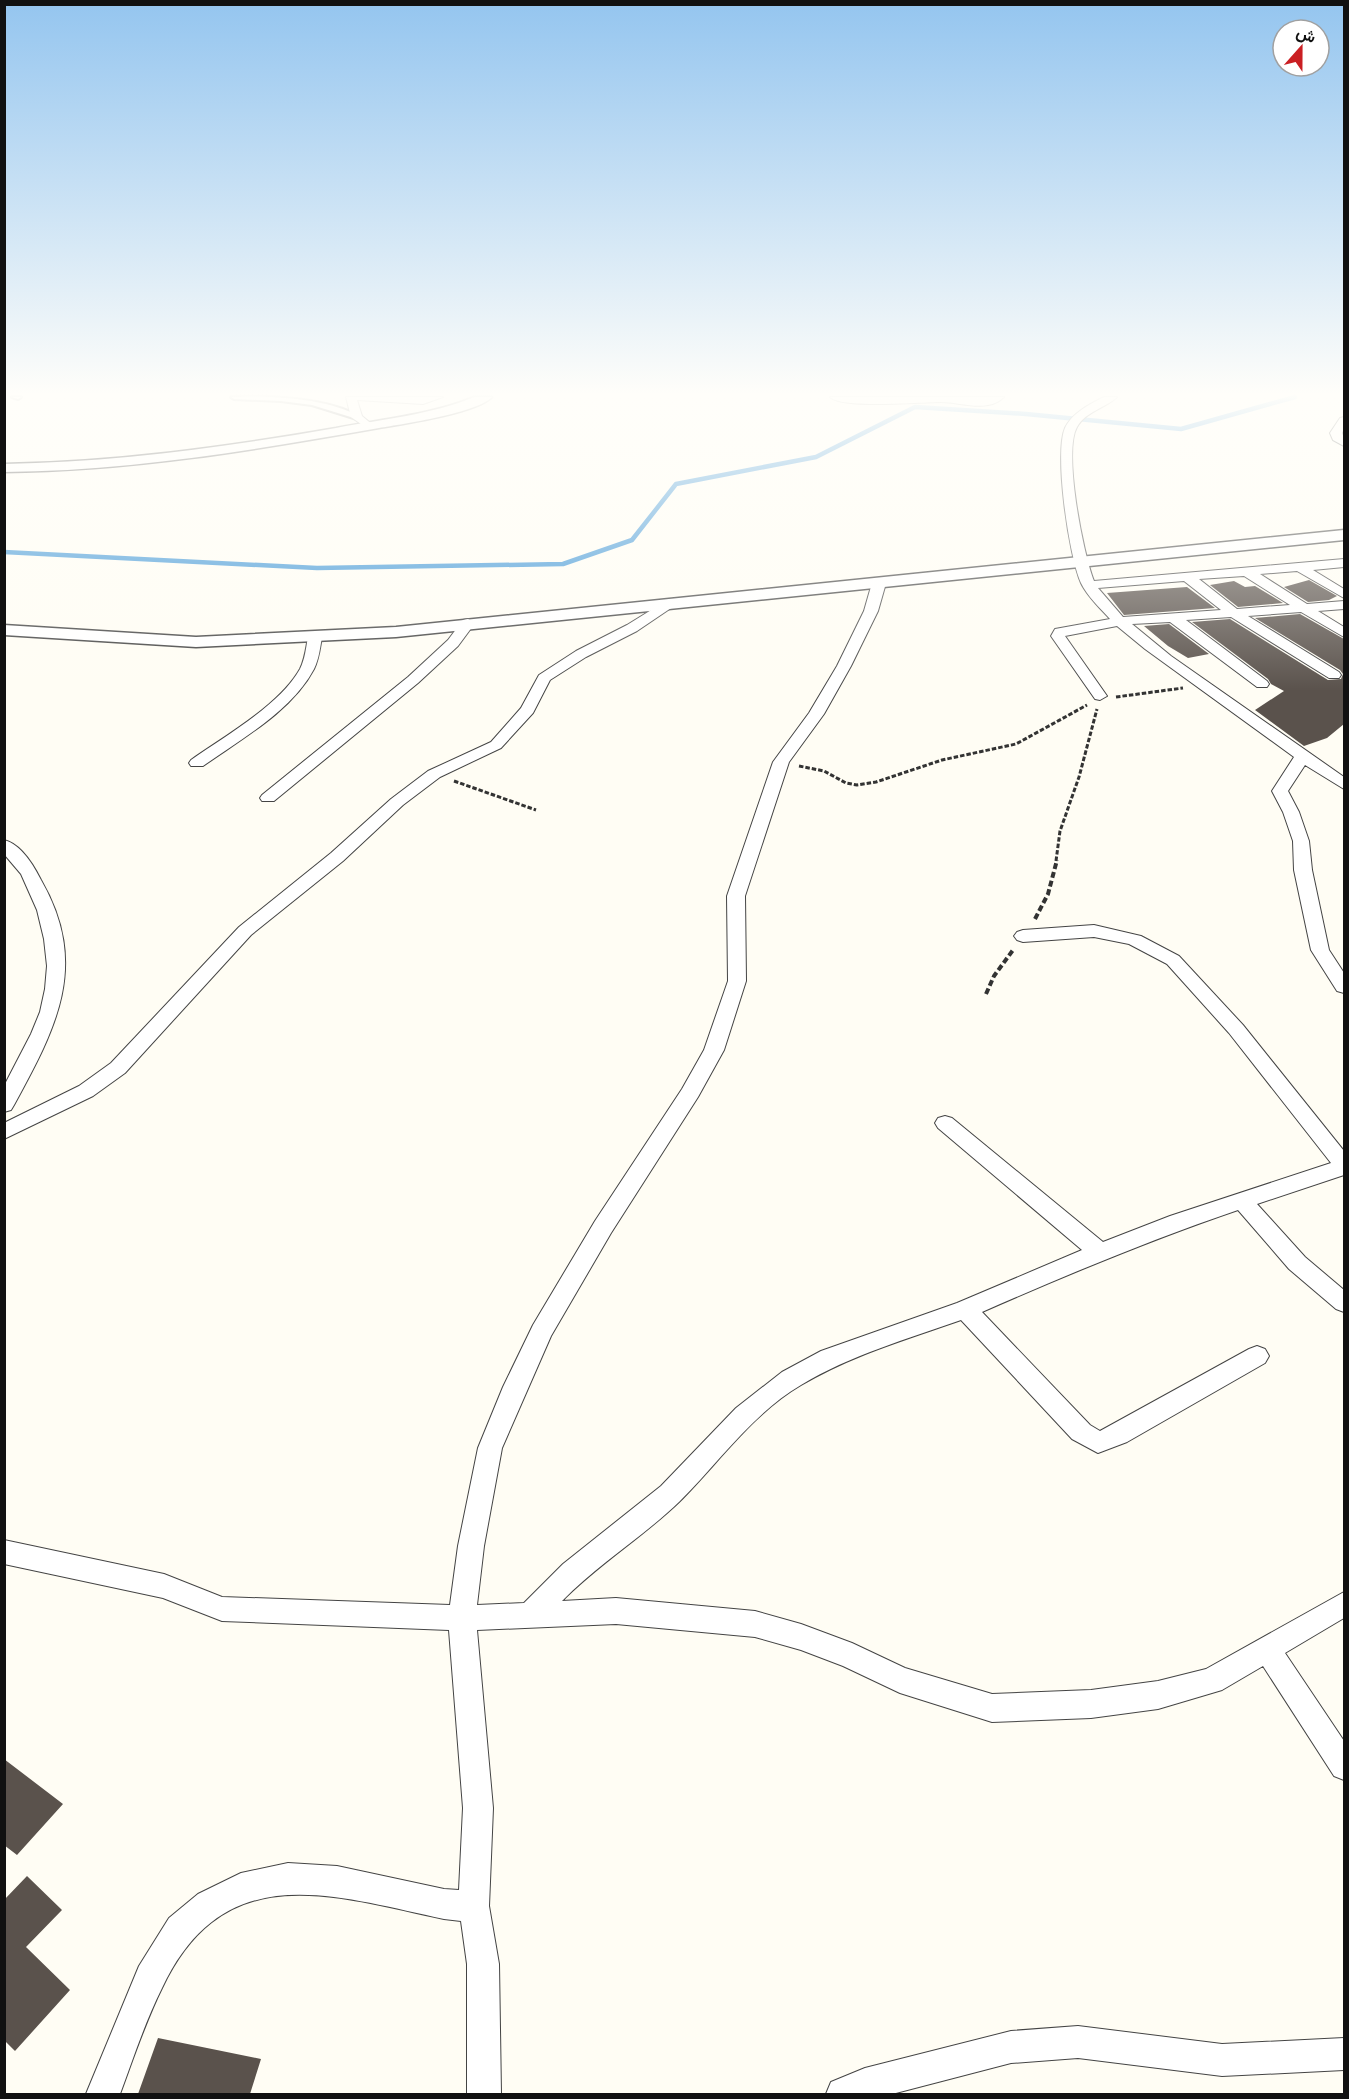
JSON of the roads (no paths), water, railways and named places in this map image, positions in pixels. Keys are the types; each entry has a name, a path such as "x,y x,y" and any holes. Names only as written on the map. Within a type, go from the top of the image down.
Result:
{"street":[{"path":"1071,495 1089,585 1120,621 1142,643 1302,757 1344,784"},
{"path":"4,630 196,642 315,637 879,583 1344,535"},
{"path":"1089,585 1344,563"},
{"path":"1300,567 1344,594"},
{"path":"1247,572 1344,633"},
{"path":"1187,577 1234,613 1334,675"},
{"path":"484,2094 483,1964 474,1906 478,1809 462,1618 471,1546 490,1448 541,1332 691,1092 714,1050 737,981 736,896 781,762 816,714 844,666 871,611 879,583"},
{"path":"4,1132 86,1091 118,1068 245,931 337,857 397,802 434,774 496,745 528,710 544,678 581,654 632,628 669,603"},
{"path":"1100,696 1058,636 1060,632 1120,621 1344,605"},
{"path":"1173,617 1262,684"},
{"path":"268,798 413,680 453,643 468,623"},
{"path":"197,763 263,713 298,682 306,670 315,637"},
{"path":"1302,757 1280,791 1291,812 1301,841 1303,870 1320,950 1344,987"},
{"path":"4,845 23,863 37,885 54,937 57,957 54,997 49,1018 4,1105"},
{"path":"530,1615 572,1573 670,1494 745,1415 790,1378 829,1358 965,1309 1100,1252 1344,1165 1236,1029 1173,960 1135,940 1094,931 1023,936"},
{"path":"945,1124 1100,1252"},
{"path":"1242,1201 1297,1263 1344,1303"},
{"path":"965,1309 1081,1432 1098,1442 1118,1435 1257,1356"},
{"path":"4,1552 164,1586 222,1609 462,1618 616,1611 755,1624 801,1637 852,1656 900,1680 993,1708 1091,1704 1158,1695 1212,1681 1344,1604"},
{"path":"1267,1649 1344,1766"},
{"path":"103,2094 150,1977 180,1929 209,1905 241,1888 288,1878 337,1881 444,1904 474,1906"},
{"path":"843,2094 865,2085 1011,2047 1078,2042 1222,2060 1344,2054"}],"waterway":[{"path":"4,552 317,568 563,564 632,540 667,495"}]}
